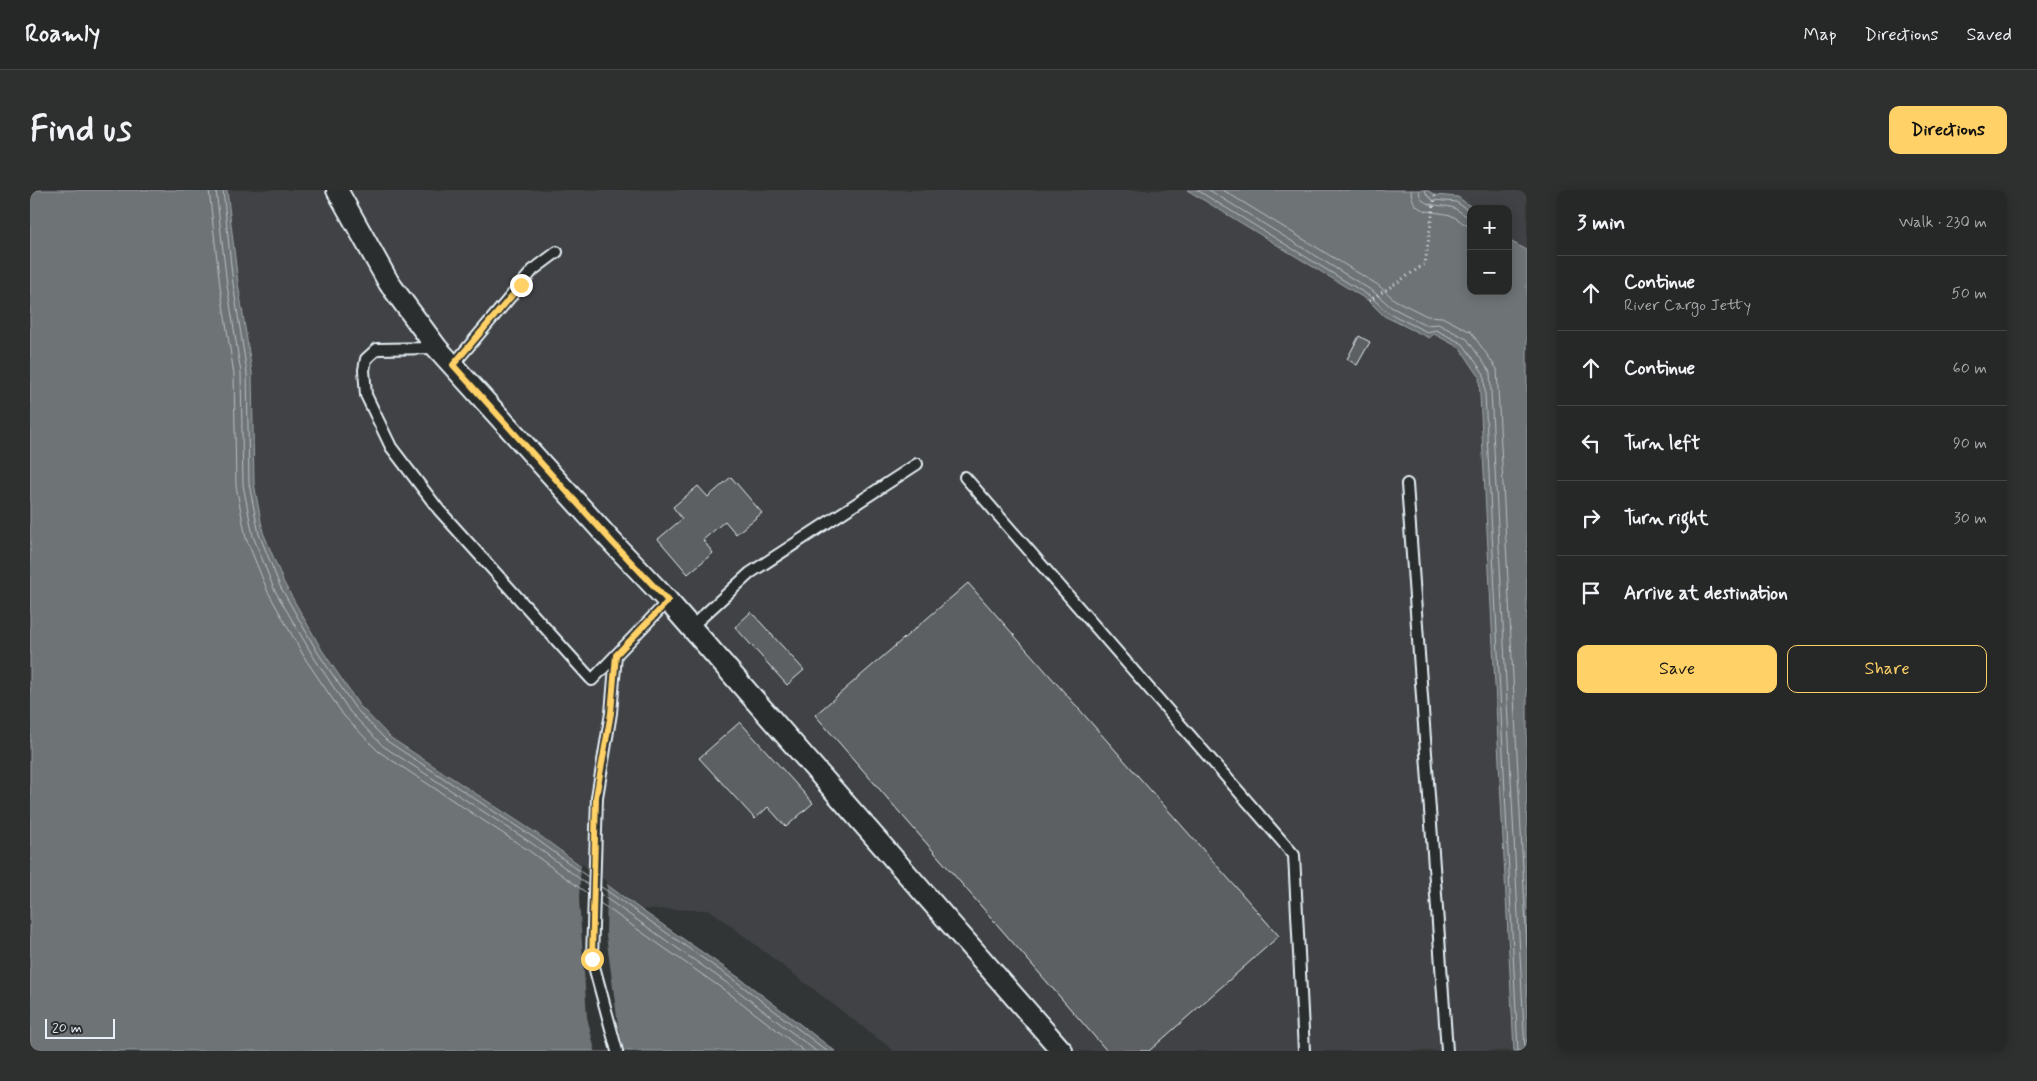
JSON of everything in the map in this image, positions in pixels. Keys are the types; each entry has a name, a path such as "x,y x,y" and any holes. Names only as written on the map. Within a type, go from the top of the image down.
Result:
{"street":[{"path":"337,190 389,283 437,348 613,543 668,601 1062,1051"}],"lane":[{"path":"453,365 533,270 557,252"},
{"path":"437,348 377,349 366,359 364,370 366,395 391,447 439,510 592,680 668,601"},
{"path":"691,627 750,573 917,464"},
{"path":"965,477 1294,855 1304,1051"},
{"path":"1406,484 1447,1051"},
{"path":"616,655 611,713 596,797 592,959 617,1051"}],"path":[{"path":"1369,301 1425,264 1435,195"}],"shaded area":[{"path":"227,190 1527,190 1527,1051 894,1051 710,910 640,909 539,835 391,738 359,705 322,650 284,583 263,532 254,483 252,372 238,283"}],"water":[{"path":"30,190 227,190 238,283 252,372 254,483 263,532 284,583 322,650 359,705 391,738 539,835 640,909 741,979 835,1051 30,1051"},
{"path":"1187,190 1427,190 1435,195 1458,197 1469,205 1467,205 1467,295 1512,295 1512,242 1527,250 1527,1051 1514,1051 1479,376 1460,348 1434,334 1429,338 1384,316 1369,301"}],"pier":[{"path":"581,863 607,882 606,935 618,1025 624,1051 595,1051 587,1017 579,899"}],"building":[{"path":"1359,336 1370,342 1357,365 1347,359"},
{"path":"731,477 762,513 736,534 725,521 703,540 713,553 688,574 658,539 682,519 673,507 698,486 708,497"},
{"path":"968,583 1279,936 1149,1051 1107,1051 815,715"},
{"path":"751,612 804,670 787,685 735,627"},
{"path":"740,722 813,803 786,827 768,807 755,819 699,758"}],"route":[{"path":"521,285 453,365 613,543 668,601 616,655 611,713 596,797 592,959"}]}
